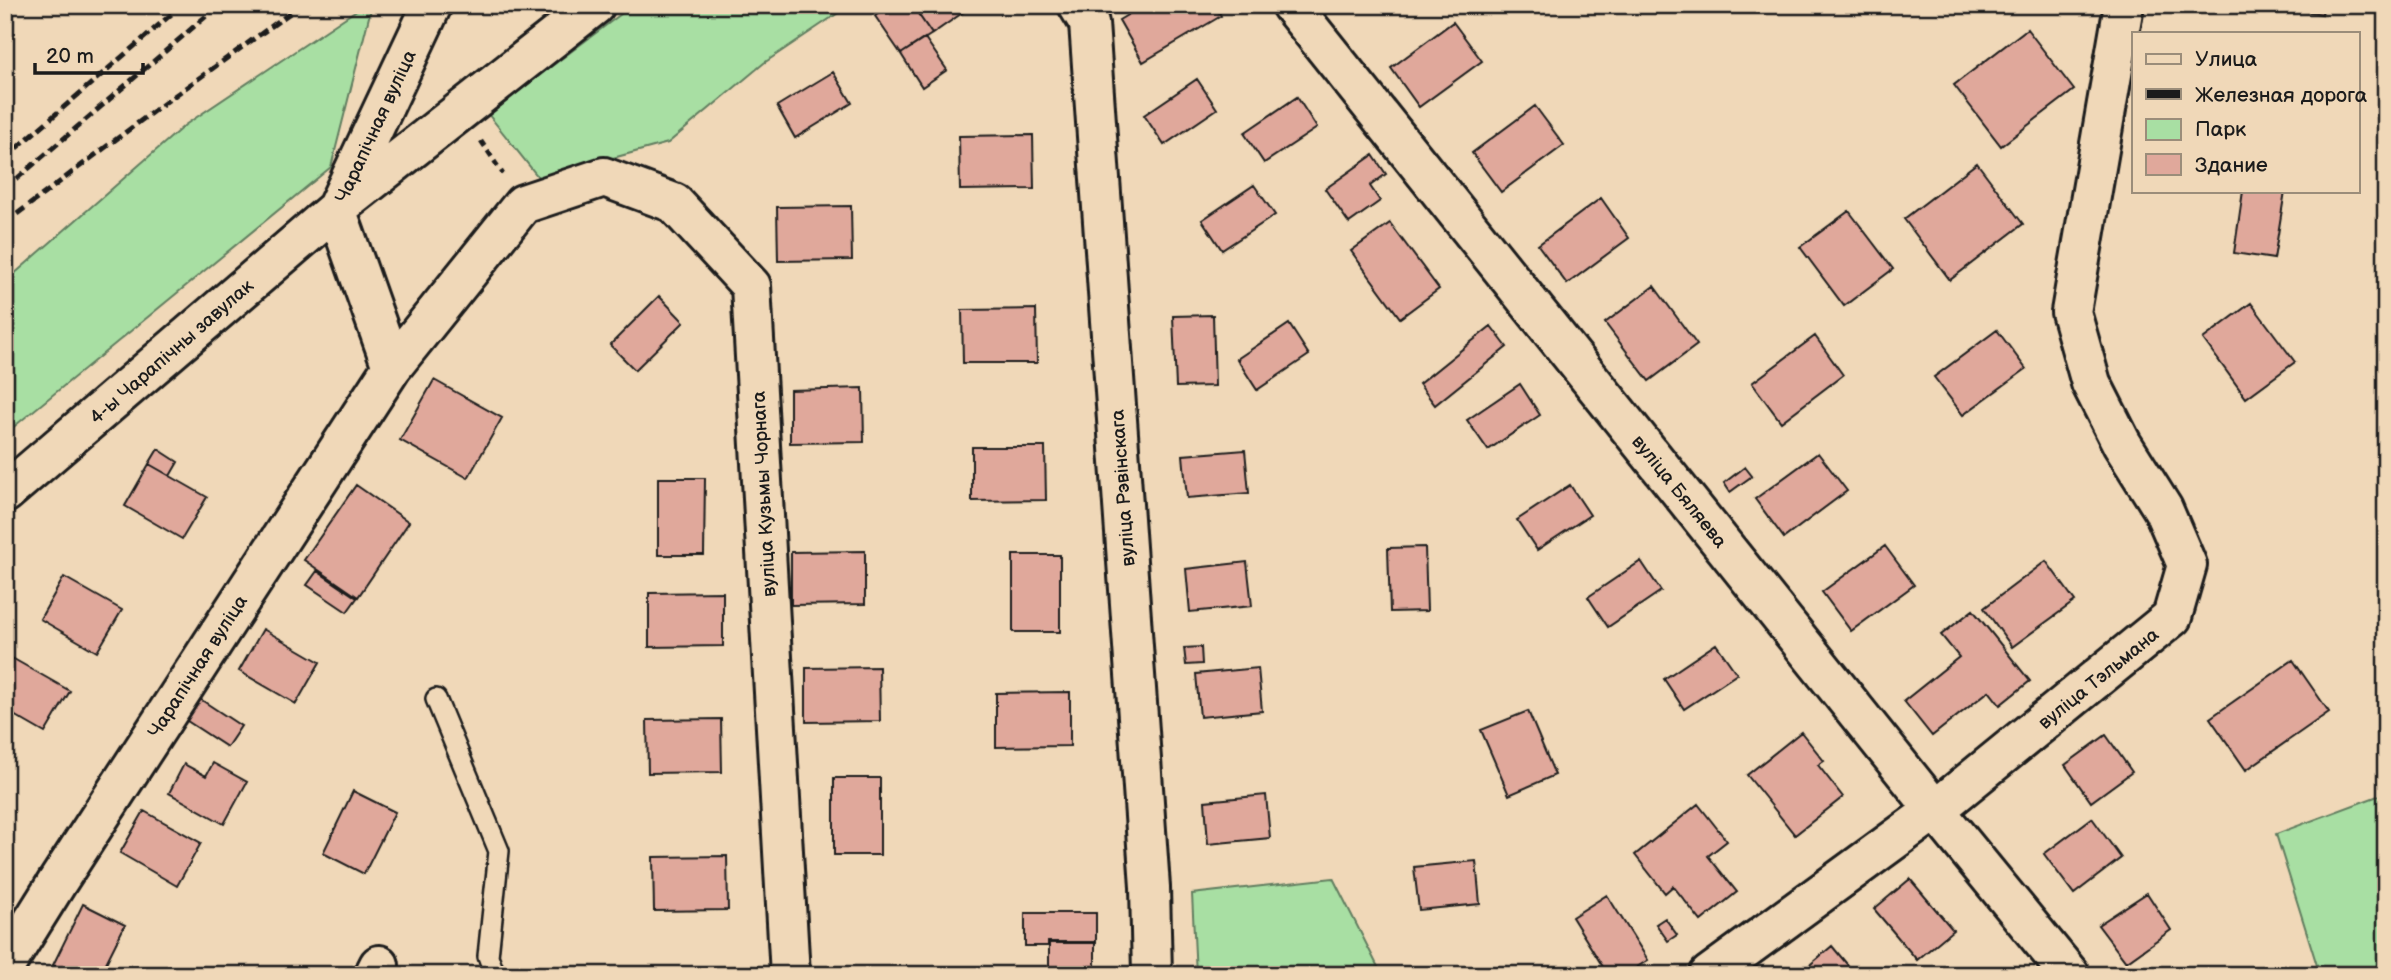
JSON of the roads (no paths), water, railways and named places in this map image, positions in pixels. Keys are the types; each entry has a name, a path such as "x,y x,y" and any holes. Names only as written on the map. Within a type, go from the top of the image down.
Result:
{"street":[{"name":"Чарапічная вуліца","path":"392,367 336,209 432,5"},
{"name":"4-ы Чарапічны завулак","path":"5,493 336,209 595,5"},
{"name":"вуліца Рэвінскага","path":"1078,5 1089,23 1149,873 1152,975"},
{"name":"вуліца Бяляева","path":"1292,5 2070,975"},
{"name":"вуліца Тэльмана","path":"1709,975 1935,810 2172,617 2187,565 2163,509 2122,444 2091,383 2071,312 2124,5"},
{"name":"вуліца Кузьмы Чорнага","path":"523,204 604,177 674,204 751,286 790,975"},
{"name":"Чарапічная вуліца","path":"5,966 58,880 392,367 523,204"}],"lane":[{"path":"436,699 499,851 488,956 495,975"}],"railway":[{"path":"5,158 182,5"},
{"path":"5,189 219,5"},
{"path":"5,223 163,104 301,5"}]}
